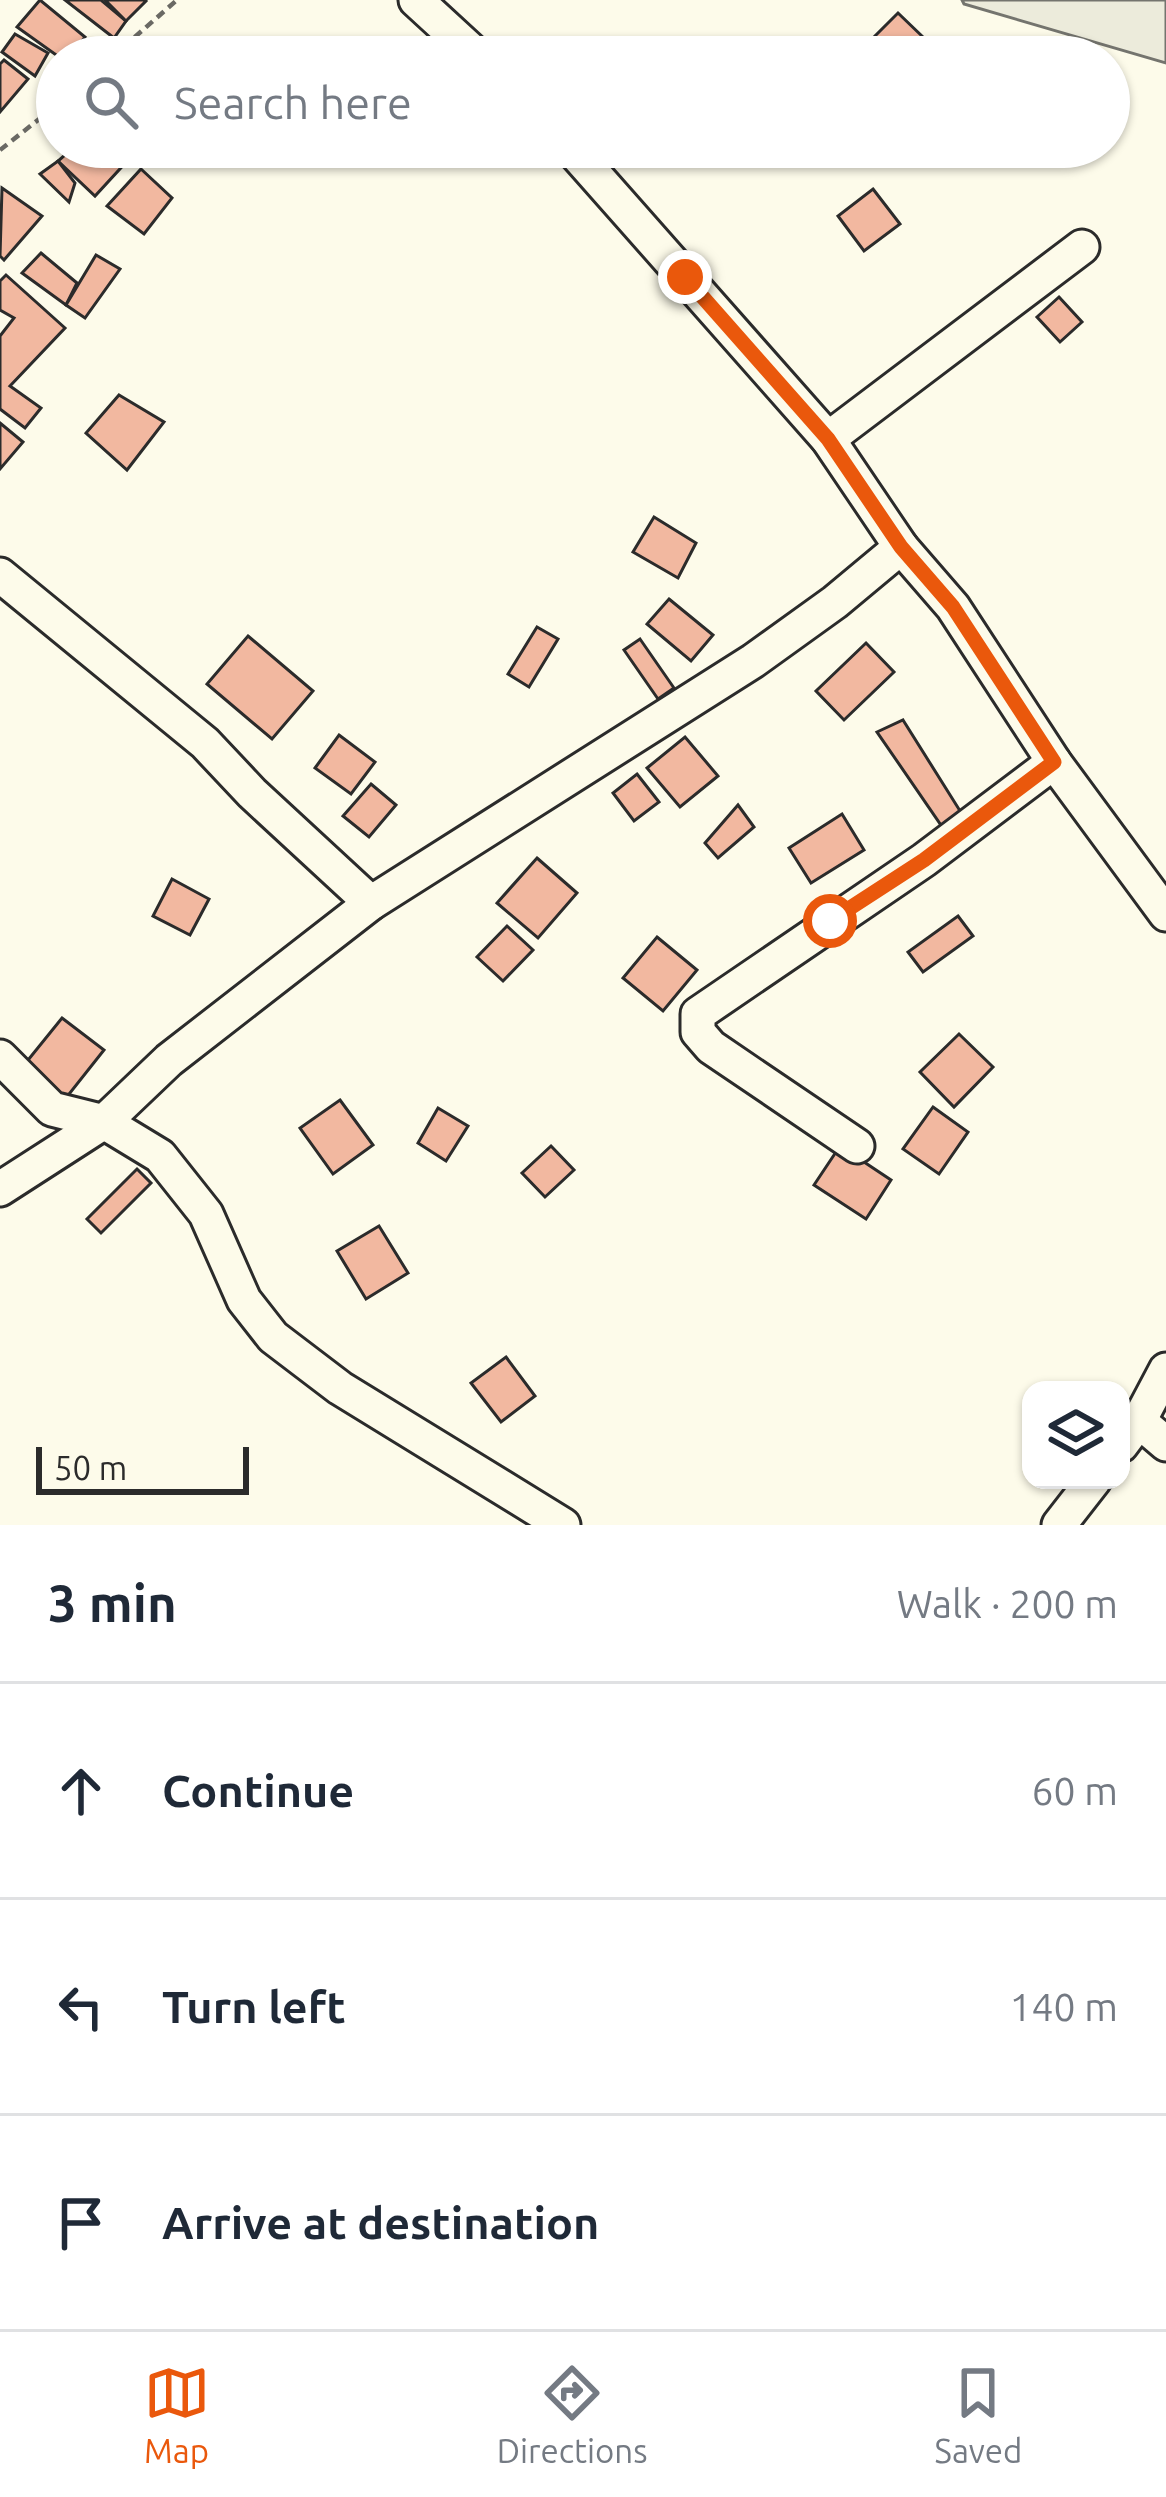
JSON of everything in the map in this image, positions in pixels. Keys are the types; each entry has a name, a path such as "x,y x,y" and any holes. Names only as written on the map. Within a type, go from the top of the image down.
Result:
{"street":[{"path":"416,0 455,36"},
{"path":"589,168 828,439 901,547 953,607 1054,762 1166,914"},
{"path":"828,439 1082,247"},
{"path":"0,1189 104,1122 169,1060 371,903 752,661 901,547"},
{"path":"0,575 205,743 371,903"},
{"path":"857,1147 711,1047 698,1032 698,1014 924,860 1054,762"},
{"path":"0,1057 52,1109 104,1122 160,1156 206,1214 244,1300 273,1336 340,1388 563,1525"},
{"path":"1166,1370 1130,1433 1166,1444"},
{"path":"1059,1525 1087,1489"}],"path":[{"path":"136,36 177,0"},
{"path":"0,150 36,122"}],"shaded area":[{"path":"962,0 1166,0 1166,63 1130,52 1130,36 1074,36"}],"building":[{"path":"40,0 84,36 36,36 36,41 17,27"},
{"path":"65,0 101,0 126,21 111,36"},
{"path":"105,0 145,0 146,1 126,21"},
{"path":"898,13 922,36 875,36"},
{"path":"15,34 36,46 35,76 2,52"},
{"path":"4,60 28,79 0,112 0,64"},
{"path":"48,168 63,168 75,183 69,202 40,174"},
{"path":"65,168 121,168 95,196"},
{"path":"141,169 172,198 144,234 107,206"},
{"path":"2,188 42,216 4,260 0,256"},
{"path":"873,189 900,224 864,251 838,216"},
{"path":"41,253 77,283 66,305 22,273"},
{"path":"96,255 120,269 85,318 66,305"},
{"path":"6,275 65,328 10,386 41,408 25,428 0,409 0,336 14,318 0,310 0,281"},
{"path":"1059,297 1082,322 1060,342 1037,317"},
{"path":"119,395 164,422 127,470 86,433"},
{"path":"0,423 23,442 0,469"},
{"path":"654,517 696,543 678,578 633,552"},
{"path":"669,599 713,635 691,661 647,624"},
{"path":"537,627 558,639 529,687 508,674"},
{"path":"248,636 313,691 272,739 207,684"},
{"path":"640,639 674,688 658,699 624,650"},
{"path":"866,643 894,672 844,720 816,691"},
{"path":"903,720 962,814 943,828 877,732"},
{"path":"339,735 375,762 351,794 315,768"},
{"path":"685,737 718,776 680,807 647,768"},
{"path":"637,774 659,802 634,821 613,793"},
{"path":"371,784 396,805 369,837 343,816"},
{"path":"738,805 754,827 718,858 705,843"},
{"path":"842,814 864,850 811,883 789,848"},
{"path":"537,858 577,893 538,938 497,903"},
{"path":"172,879 209,899 190,935 153,916"},
{"path":"958,916 973,936 923,972 908,952"},
{"path":"507,926 533,950 503,981 477,957"},
{"path":"657,937 697,970 663,1011 623,978"},
{"path":"62,1018 104,1050 66,1098 24,1065"},
{"path":"959,1034 993,1067 954,1107 920,1072"},
{"path":"340,1100 373,1145 333,1174 300,1128"},
{"path":"933,1107 968,1132 939,1174 903,1149"},
{"path":"438,1108 468,1126 446,1161 418,1143"},
{"path":"551,1146 574,1170 545,1197 522,1173"},
{"path":"840,1146 891,1180 866,1219 814,1185"},
{"path":"137,1169 151,1183 101,1233 87,1219"},
{"path":"379,1226 408,1273 366,1299 337,1251"},
{"path":"506,1357 535,1396 501,1422 471,1383"}],"route":[{"path":"685,277 828,439 901,547 953,607 1054,762 924,860 830,921"}]}
